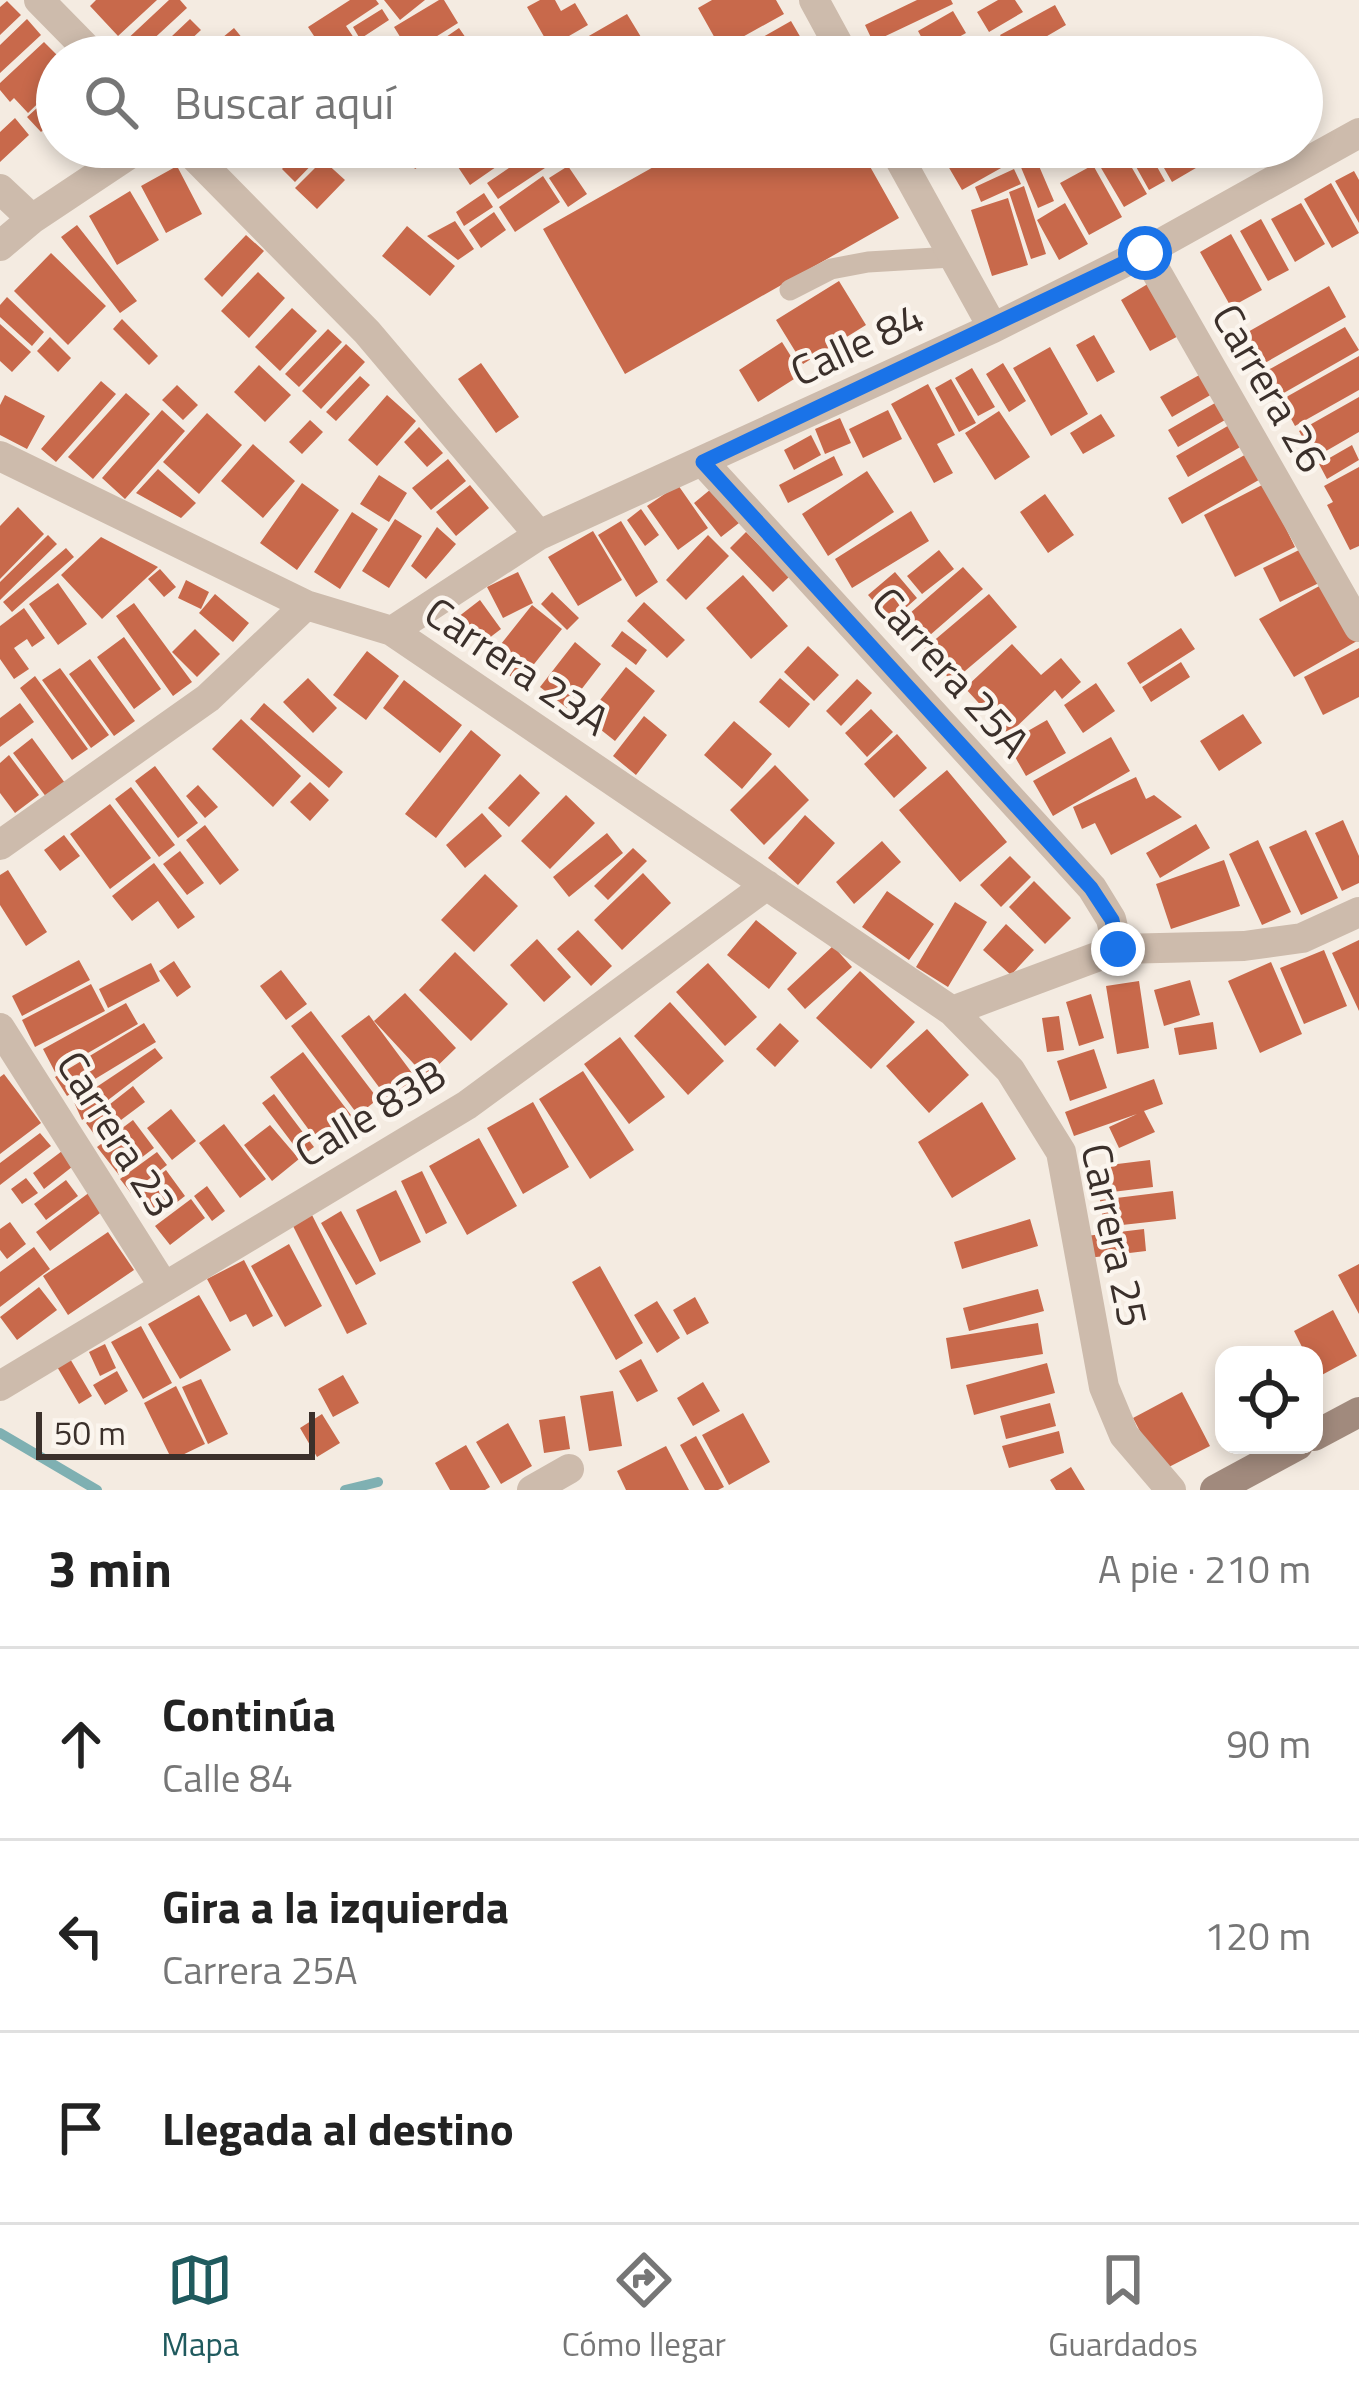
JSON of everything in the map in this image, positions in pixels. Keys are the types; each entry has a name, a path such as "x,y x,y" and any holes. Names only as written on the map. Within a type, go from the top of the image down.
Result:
{"street":[{"path":"39,0 74,36"},
{"path":"814,0 834,36"},
{"name":"Calle 84","path":"1323,146 1359,134"},
{"path":"0,246 108,168"},
{"path":"205,168 367,332 539,535"},
{"path":"904,168 993,328"},
{"name":"Calle 84","path":"392,631 539,535 993,328 1145,253 1273,168"},
{"path":"0,189 32,219"},
{"name":"Carrera 26","path":"1145,253 1359,627"},
{"name":"Carrera 23A","path":"0,456 306,605 392,631 952,1012"},
{"name":"Carrera 25A","path":"703,462 1091,888 1112,920 1118,949"},
{"path":"0,844 208,698 306,605"},
{"name":"Calle 83B","path":"9,1380 467,1106 767,885"},
{"path":"952,1012 1118,949 1244,946 1302,938 1359,912"},
{"name":"Carrera 25","path":"952,1012 1010,1070 1061,1152 1104,1387 1124,1435 1171,1490"},
{"name":"Carrera 23","path":"0,1028 163,1286"},
{"path":"0,1349 9,1380"},
{"path":"1323,1431 1359,1412"},
{"path":"1215,1490 1281,1454"},
{"path":"532,1490 569,1469"}],"lane":[{"path":"790,290 831,269 952,257"}],"building":[{"path":"96,0 157,0 118,36 90,6"},
{"path":"169,0 180,0 187,8 157,36 131,36"},
{"path":"350,0 379,4 346,26 353,36 314,36 308,27"},
{"path":"384,0 425,0 400,20"},
{"path":"439,0 444,0 458,23 437,36 400,36 394,27"},
{"path":"540,0 555,0 561,11 575,3 588,25 569,36 544,36 527,7"},
{"path":"712,0 776,0 784,14 744,36 714,36 698,8"},
{"path":"917,0 951,0 953,4 886,36 870,36 865,25"},
{"path":"998,0 1015,0 1023,12 989,32 977,12"},
{"path":"7,1 21,15 0,35 0,7"},
{"path":"1055,5 1066,25 1047,36 1000,35"},
{"path":"382,9 389,20 365,36 358,36 353,27"},
{"path":"953,11 966,33 921,36 918,31"},
{"path":"627,14 640,36 589,36"},
{"path":"27,19 41,35 0,73 0,45"},
{"path":"190,19 201,30 195,36 172,36"},
{"path":"791,21 800,36 765,36"},
{"path":"36,49 36,105 28,113 14,98 10,102 0,83"},
{"path":"15,118 29,135 0,162 0,132"},
{"path":"178,168 202,214 166,233 141,186"},
{"path":"283,168 309,168 295,182"},
{"path":"315,168 332,168 345,180 317,209 295,188"},
{"path":"459,168 495,168 470,185"},
{"path":"509,168 545,168 498,199 487,183"},
{"path":"569,168 587,194 568,207 549,178"},
{"path":"652,168 871,168 899,218 625,374 543,229"},
{"path":"949,168 1001,168 962,190"},
{"path":"1021,168 1040,168 1054,201 1038,208"},
{"path":"1095,168 1122,217 1089,235 1060,183"},
{"path":"1101,168 1132,168 1147,194 1124,207"},
{"path":"1137,168 1158,168 1165,181 1149,190"},
{"path":"1164,168 1196,168 1172,182"},
{"path":"1014,169 1021,184 981,202 975,187"},
{"path":"1354,171 1359,180 1359,223 1335,181"},
{"path":"543,176 560,202 515,232 499,207"},
{"path":"1331,183 1359,233 1332,248 1304,199"},
{"path":"1024,186 1046,254 1031,259 1009,192"},
{"path":"130,191 159,240 117,265 89,216"},
{"path":"484,193 493,207 464,226 456,212"},
{"path":"1008,198 1028,265 992,276 971,210"},
{"path":"1065,203 1088,244 1059,260 1037,220"},
{"path":"1301,203 1325,244 1295,262 1271,219"},
{"path":"494,212 506,230 481,248 469,230"},
{"path":"1261,219 1289,270 1268,281 1240,231"},
{"path":"455,221 474,249 458,260 427,236"},
{"path":"77,225 137,301 120,313 61,237"},
{"path":"407,226 455,266 430,296 382,256"},
{"path":"1231,234 1262,290 1231,307 1200,252"},
{"path":"246,235 264,251 222,297 204,279"},
{"path":"51,253 106,306 68,345 14,291"},
{"path":"258,272 285,298 249,338 221,311"},
{"path":"1156,279 1186,332 1150,351 1121,300"},
{"path":"839,281 866,325 803,364 776,320"},
{"path":"1329,286 1346,317 1256,368 1239,337"},
{"path":"7,297 44,332 32,346 0,317 0,305"},
{"path":"292,308 317,331 280,371 255,347"},
{"path":"122,319 158,356 149,365 113,329"},
{"path":"0,324 31,352 12,372 0,361"},
{"path":"1345,327 1359,350 1275,398 1261,374"},
{"path":"328,329 342,342 299,387 285,374"},
{"path":"1094,335 1115,372 1097,382 1076,345"},
{"path":"50,337 71,358 58,372 37,351"},
{"path":"782,342 802,374 758,402 739,370"},
{"path":"346,344 365,362 321,409 302,391"},
{"path":"1050,347 1088,414 1051,436 1013,368"},
{"path":"1359,356 1359,390 1295,426 1281,400"},
{"path":"481,363 519,417 496,433 458,379"},
{"path":"1003,363 1026,401 1009,412 986,374"},
{"path":"259,365 291,395 265,422 234,392"},
{"path":"972,368 995,407 978,416 955,378"},
{"path":"1210,369 1221,389 1172,417 1160,397"},
{"path":"360,376 370,385 336,421 326,412"},
{"path":"951,379 976,423 959,432 935,388"},
{"path":"101,381 116,394 56,462 41,449"},
{"path":"928,384 955,435 937,444 953,473 934,483 891,404"},
{"path":"177,385 198,405 183,420 162,400"},
{"path":"126,393 150,414 93,479 68,457"},
{"path":"5,395 45,416 27,449 0,435 0,405"},
{"path":"387,395 416,421 377,466 348,440"},
{"path":"1359,397 1359,432 1314,458 1299,431"},
{"path":"1222,399 1232,416 1178,447 1168,430"},
{"path":"162,410 185,431 125,499 102,478"},
{"path":"888,410 902,439 863,458 849,429"},
{"path":"999,411 1030,457 995,480 965,433"},
{"path":"207,413 242,445 199,494 163,462"},
{"path":"1101,414 1115,436 1083,454 1070,433"},
{"path":"840,418 851,443 825,454 815,429"},
{"path":"310,420 323,432 302,454 289,442"},
{"path":"1238,420 1249,442 1188,477 1176,456"},
{"path":"419,427 443,453 427,467 404,442"},
{"path":"811,435 821,455 794,470 784,450"},
{"path":"253,444 295,481 263,518 221,481"},
{"path":"1352,445 1359,460 1327,479 1319,464"},
{"path":"1250,452 1264,477 1182,524 1168,498"},
{"path":"834,456 843,475 788,503 779,485"},
{"path":"448,459 466,481 431,510 412,488"},
{"path":"1359,467 1359,546 1350,550 1327,505 1333,502 1324,486"},
{"path":"158,469 196,503 181,518 136,493"},
{"path":"867,471 894,512 828,556 802,514"},
{"path":"379,475 407,493 389,522 360,504"},
{"path":"302,483 339,510 297,570 260,543"},
{"path":"1264,484 1295,547 1235,577 1204,515"},
{"path":"470,485 489,508 456,536 436,512"},
{"path":"678,485 708,528 678,550 647,506"},
{"path":"711,489 739,523 721,537 694,503"},
{"path":"1045,494 1074,535 1048,553 1020,512"},
{"path":"18,507 44,534 0,579 0,526"},
{"path":"641,509 659,535 645,546 627,520"},
{"path":"911,511 929,541 852,588 835,559"},
{"path":"352,512 378,529 340,589 314,572"},
{"path":"395,519 422,536 389,588 362,571"},
{"path":"621,521 658,582 636,597 598,535"},
{"path":"437,527 456,544 426,579 411,566"},
{"path":"593,531 622,580 578,606 548,557"},
{"path":"746,532 790,576 773,592 730,548"},
{"path":"48,535 57,544 0,600 0,582"},
{"path":"708,535 729,556 686,600 666,580"},
{"path":"101,537 158,567 102,619 61,575"},
{"path":"66,548 74,557 12,612 3,602"},
{"path":"1303,548 1321,582 1280,602 1263,568"},
{"path":"939,550 954,569 922,594 907,576"},
{"path":"963,567 983,589 922,642 902,620"},
{"path":"160,569 176,587 164,597 148,579"},
{"path":"518,572 533,603 503,618 487,587"},
{"path":"895,572 917,598 891,621 868,595"},
{"path":"743,575 788,626 751,659 706,608"},
{"path":"186,580 209,592 201,609 178,598"},
{"path":"58,583 87,624 58,645 29,604"},
{"path":"1323,584 1357,641 1294,677 1259,619"},
{"path":"552,592 579,618 567,630 541,604"},
{"path":"215,594 249,623 233,642 199,613"},
{"path":"989,594 1017,627 952,682 924,649"},
{"path":"480,600 501,629 480,645 458,617"},
{"path":"644,602 685,640 667,658 627,621"},
{"path":"134,603 192,682 173,696 116,616"},
{"path":"532,605 562,629 519,683 489,659"},
{"path":"24,608 45,638 32,647 27,639 14,648 29,669 14,679 0,659 0,626"},
{"path":"1181,628 1195,649 1140,684 1127,663"},
{"path":"195,629 220,654 197,677 172,652"},
{"path":"622,631 647,650 636,665 611,646"},
{"path":"124,637 161,689 134,709 97,657"},
{"path":"575,642 601,664 567,708 540,687"},
{"path":"1012,644 1041,675 1061,658 1081,682 1062,699 1055,690 1008,735 965,688"},
{"path":"808,646 839,675 814,701 784,672"},
{"path":"1359,648 1359,697 1323,715 1304,677"},
{"path":"367,651 399,676 366,720 333,695"},
{"path":"90,659 135,721 114,736 69,674"},
{"path":"1181,662 1190,677 1151,702 1142,687"},
{"path":"626,667 655,691 615,741 586,718"},
{"path":"60,668 109,735 91,748 42,680"},
{"path":"35,676 88,749 72,760 20,688"},
{"path":"308,678 337,708 313,733 283,702"},
{"path":"780,678 810,704 789,728 759,702"},
{"path":"857,679 872,693 841,726 826,711"},
{"path":"404,680 462,725 440,753 383,708"},
{"path":"1096,683 1115,711 1083,733 1064,705"},
{"path":"20,703 34,722 0,747 0,718"},
{"path":"264,703 343,772 329,788 250,719"},
{"path":"871,709 893,732 867,757 845,733"},
{"path":"1243,714 1262,743 1219,771 1200,741"},
{"path":"644,716 667,735 636,775 613,756"},
{"path":"241,719 301,776 273,807 212,749"},
{"path":"1047,720 1066,753 1026,776 1007,743"},
{"path":"734,721 772,754 742,789 704,755"},
{"path":"471,730 501,755 436,838 405,814"},
{"path":"897,734 927,768 894,798 864,764"},
{"path":"1111,737 1130,771 1053,816 1033,781"},
{"path":"32,738 65,783 47,798 13,753"},
{"path":"9,755 39,795 15,813 0,793 0,763"},
{"path":"775,765 809,800 764,845 730,810"},
{"path":"155,766 198,823 178,838 135,781"},
{"path":"947,770 1007,842 960,882 899,810"},
{"path":"520,774 540,793 509,827 488,808"},
{"path":"1136,777 1146,799 1154,795 1182,817 1111,855 1095,823 1082,829 1073,807"},
{"path":"310,782 329,800 310,821 290,802"},
{"path":"198,785 218,807 205,818 186,796"},
{"path":"131,787 175,845 159,857 115,799"},
{"path":"566,795 595,823 550,869 521,841"},
{"path":"110,804 151,858 110,889 70,834"},
{"path":"482,813 502,836 465,868 446,845"},
{"path":"805,815 835,843 798,885 768,858"},
{"path":"1343,820 1359,856 1359,883 1342,891 1315,833"},
{"path":"1196,824 1210,848 1160,878 1146,853"},
{"path":"205,825 239,870 220,885 186,840"},
{"path":"1306,830 1338,898 1301,915 1269,847"},
{"path":"607,833 623,853 569,897 553,877"},
{"path":"64,835 80,856 60,871 44,850"},
{"path":"1258,840 1291,912 1262,925 1229,854"},
{"path":"882,841 901,862 854,904 836,882"},
{"path":"633,848 647,861 608,900 594,886"},
{"path":"180,851 204,883 187,895 163,864"},
{"path":"1010,856 1031,877 1001,907 980,885"},
{"path":"1224,860 1240,906 1171,929 1156,884"},
{"path":"154,863 195,917 178,929 158,901 132,921 112,896"},
{"path":"8,870 47,932 26,946 0,905 0,875"},
{"path":"643,873 671,903 622,950 594,920"},
{"path":"485,874 518,906 474,952 441,920"},
{"path":"1034,881 1071,918 1045,944 1009,907"},
{"path":"887,891 934,924 909,960 862,927"},
{"path":"955,902 987,922 948,987 916,967"},
{"path":"756,920 797,953 769,989 727,955"},
{"path":"1006,924 1034,950 1011,975 983,950"},
{"path":"578,930 612,966 591,986 557,949"},
{"path":"537,939 571,977 544,1002 510,965"},
{"path":"1359,940 1359,1011 1332,953"},
{"path":"833,946 852,967 805,1009 787,989"},
{"path":"1324,950 1347,1006 1304,1024 1280,968"},
{"path":"455,952 508,1004 471,1041 419,990"},
{"path":"79,960 90,980 22,1016 12,996"},
{"path":"174,961 191,987 177,997 159,971"},
{"path":"1271,962 1302,1034 1260,1053 1228,981"},
{"path":"151,963 160,981 108,1008 99,989"},
{"path":"708,963 757,1017 725,1046 676,992"},
{"path":"281,970 307,1004 286,1020 260,986"},
{"path":"860,971 915,1022 871,1069 816,1018"},
{"path":"1190,980 1200,1015 1164,1026 1154,990"},
{"path":"1139,981 1149,1048 1117,1054 1106,986"},
{"path":"91,984 105,1011 35,1047 22,1020"},
{"path":"405,993 456,1048 426,1077 374,1021"},
{"path":"1091,994 1104,1038 1079,1046 1066,1002"},
{"path":"670,1002 724,1061 688,1095 634,1036"},
{"path":"126,1003 138,1024 55,1072 43,1049"},
{"path":"311,1011 378,1099 358,1115 291,1026"},
{"path":"369,1015 418,1081 390,1102 341,1036"},
{"path":"1059,1016 1064,1050 1047,1052 1042,1018"},
{"path":"1213,1022 1217,1049 1179,1055 1174,1028"},
{"path":"144,1023 156,1042 67,1096 55,1077"},
{"path":"780,1023 799,1041 775,1067 756,1049"},
{"path":"927,1029 969,1075 929,1113 886,1066"},
{"path":"620,1037 665,1097 629,1124 584,1064"},
{"path":"155,1048 163,1058 82,1120 74,1102"},
{"path":"1094,1049 1107,1088 1070,1101 1057,1061"},
{"path":"303,1052 354,1119 320,1145 270,1077"},
{"path":"583,1071 634,1150 590,1179 539,1099"},
{"path":"4,1074 41,1123 0,1154 0,1077"},
{"path":"1154,1079 1163,1104 1144,1111 1155,1132 1119,1148 1109,1127 1137,1114 1074,1136 1065,1112"},
{"path":"133,1086 145,1102 97,1138 86,1123"},
{"path":"274,1094 314,1147 302,1156 262,1103"},
{"path":"533,1102 569,1167 523,1194 487,1128"},
{"path":"982,1102 1016,1159 952,1198 918,1142"},
{"path":"171,1109 196,1141 172,1160 147,1128"},
{"path":"133,1120 154,1148 119,1175 97,1147"},
{"path":"224,1124 266,1179 240,1198 199,1143"},
{"path":"270,1125 299,1159 272,1181 244,1145"},
{"path":"40,1133 51,1146 0,1185 0,1163"},
{"path":"479,1138 517,1206 467,1235 429,1166"},
{"path":"66,1148 77,1163 44,1189 33,1173"},
{"path":"157,1152 167,1165 131,1193 120,1179"},
{"path":"1150,1160 1153,1187 1104,1193 1101,1166"},
{"path":"166,1170 185,1196 154,1220 135,1195"},
{"path":"422,1171 447,1223 426,1234 401,1181"},
{"path":"26,1178 38,1193 22,1204 11,1189"},
{"path":"66,1180 78,1196 46,1220 34,1204"},
{"path":"207,1186 225,1211 212,1221 194,1196"},
{"path":"396,1190 421,1242 380,1262 356,1210"},
{"path":"1173,1191 1176,1219 1104,1227 1100,1200"},
{"path":"90,1192 104,1210 50,1251 36,1232"},
{"path":"191,1199 205,1218 170,1245 155,1226"},
{"path":"341,1211 376,1274 356,1285 321,1223"},
{"path":"311,1213 367,1324 347,1334 291,1222"},
{"path":"1030,1219 1038,1246 962,1269 954,1242"},
{"path":"10,1222 26,1244 7,1259 0,1250 0,1229"},
{"path":"1144,1229 1146,1251 1088,1258 1086,1236"},
{"path":"108,1232 134,1270 68,1315 43,1276"},
{"path":"289,1244 322,1306 285,1327 251,1266"},
{"path":"34,1247 50,1269 0,1307 0,1272"},
{"path":"244,1260 273,1316 253,1327 246,1314 230,1322 207,1279"},
{"path":"1359,1264 1359,1314 1338,1275"},
{"path":"600,1266 643,1343 616,1360 572,1282"},
{"path":"39,1287 57,1310 17,1340 0,1317"},
{"path":"1038,1289 1044,1311 969,1331 963,1308"},
{"path":"199,1295 231,1350 180,1379 148,1324"},
{"path":"695,1297 709,1323 687,1335 673,1310"},
{"path":"657,1301 680,1338 657,1353 634,1315"},
{"path":"1333,1310 1357,1356 1323,1374 1323,1346 1302,1346 1294,1331"},
{"path":"1038,1323 1043,1354 951,1369 946,1338"},
{"path":"141,1326 172,1383 143,1399 111,1342"},
{"path":"105,1344 116,1368 100,1376 89,1352"},
{"path":"69,1357 92,1396 79,1404 56,1365"},
{"path":"641,1359 658,1391 637,1402 619,1371"},
{"path":"1047,1363 1055,1393 974,1415 966,1385"},
{"path":"117,1371 128,1391 105,1405 93,1385"},
{"path":"343,1375 359,1403 333,1417 318,1389"},
{"path":"201,1379 228,1434 208,1444 182,1387"},
{"path":"703,1382 720,1411 693,1426 677,1398"},
{"path":"176,1386 205,1444 172,1460 144,1403"},
{"path":"613,1391 622,1446 589,1451 580,1396"},
{"path":"1182,1392 1210,1446 1161,1471 1133,1418"},
{"path":"1050,1403 1056,1426 1006,1439 1000,1416"},
{"path":"743,1413 770,1462 729,1485 702,1435"},
{"path":"322,1414 340,1443 317,1457 300,1428"},
{"path":"565,1416 570,1449 544,1453 539,1420"},
{"path":"508,1423 532,1466 501,1484 476,1442"},
{"path":"1059,1431 1064,1453 1009,1468 1002,1446"},
{"path":"696,1436 724,1487 718,1490 705,1490 680,1445"},
{"path":"466,1445 490,1487 485,1490 450,1490 435,1463"},
{"path":"666,1446 689,1490 626,1490 617,1471"},
{"path":"1071,1467 1085,1490 1056,1490 1050,1480"}],"waterway":[{"path":"0,1433 97,1490"},
{"path":"345,1490 378,1482"}],"route":[{"path":"1118,949 1112,920 1091,888 703,462 1145,253"}]}
